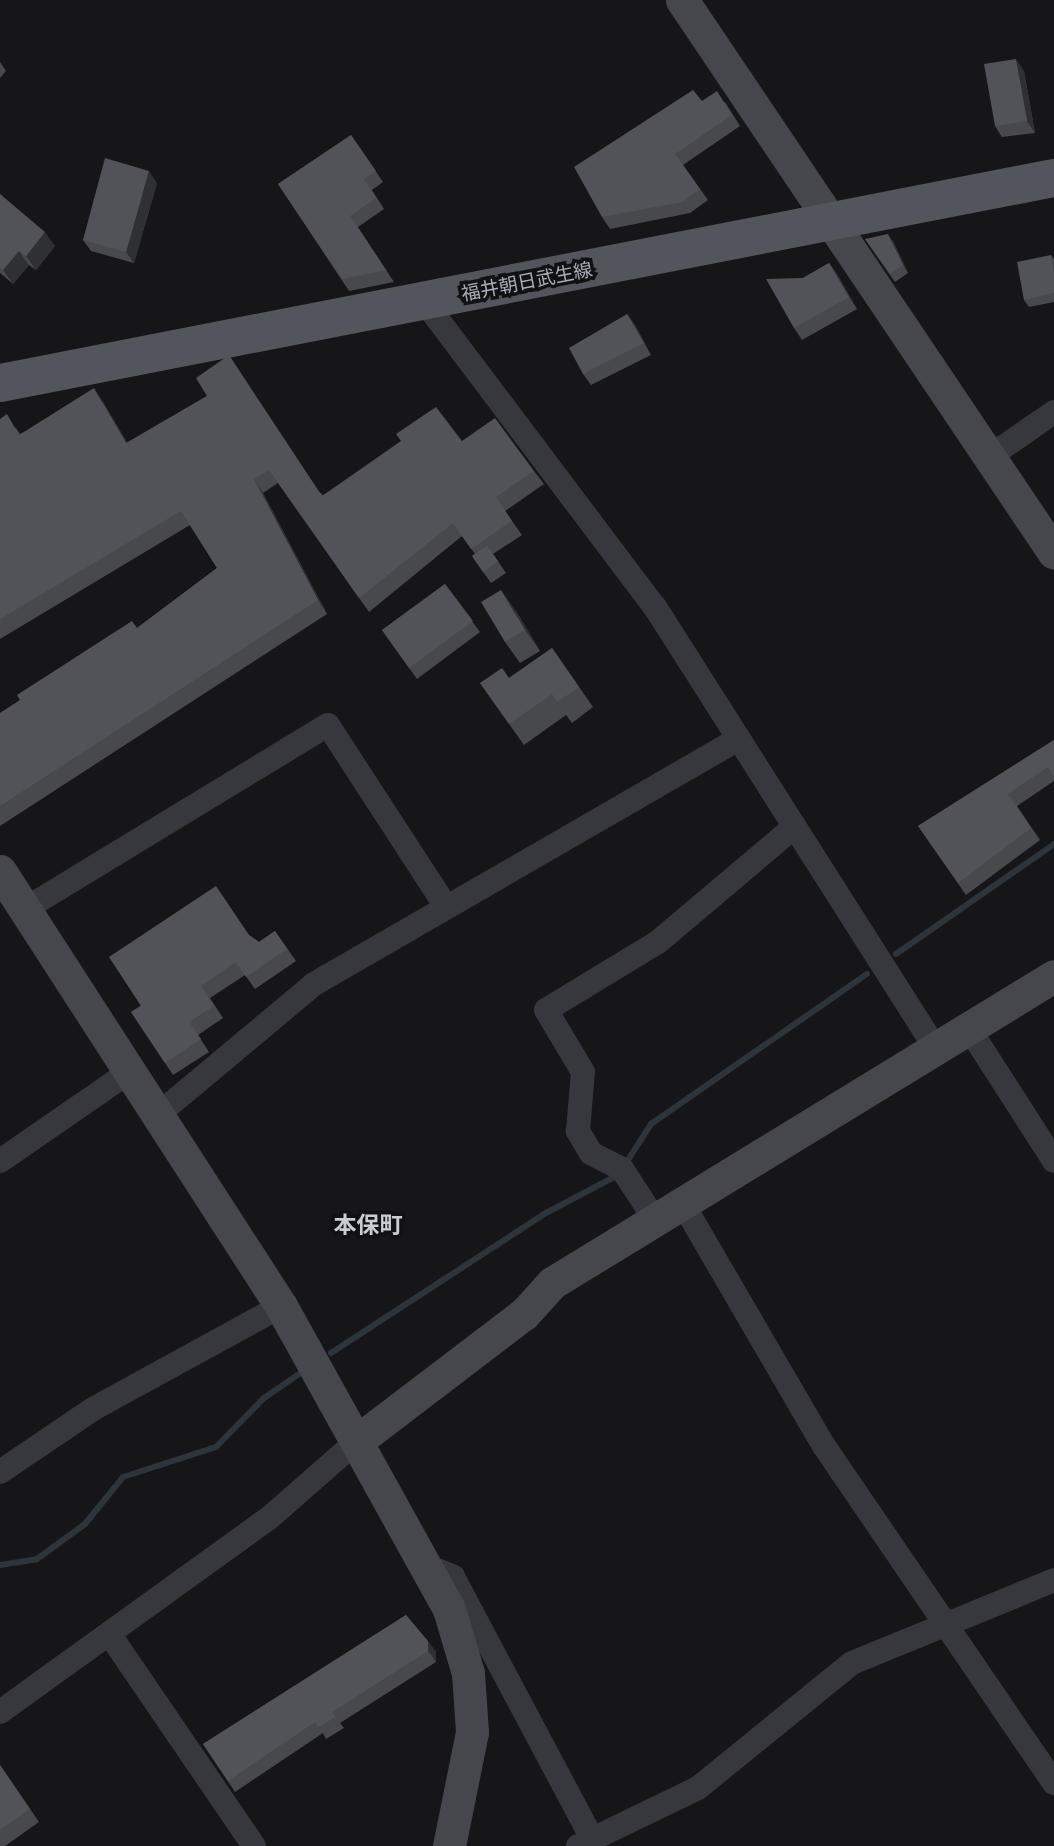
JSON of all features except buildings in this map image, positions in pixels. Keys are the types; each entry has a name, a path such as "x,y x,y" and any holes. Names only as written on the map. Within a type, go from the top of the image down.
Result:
{"main road":[{"name":"福井朝日武生線","path":"0,383 829,225 1054,178"}],"street":[{"path":"682,0 829,225 1054,553"},
{"path":"424,301 655,607 736,740 936,1049"},
{"path":"989,457 1054,412"},
{"path":"25,909 328,725 445,905"},
{"path":"161,1112 314,984 445,905 736,740"},
{"path":"793,828 658,942 546,1010 583,1072 578,1131 591,1153 622,1169 669,1213 942,1624 1054,1783"},
{"path":"0,871 161,1112 281,1306 449,1609 468,1673 472,1732 449,1846"},
{"path":"0,1712 268,1519 357,1441 524,1314 552,1283 1054,976"},
{"path":"968,1027 1054,1161"},
{"path":"0,1161 132,1070"},
{"path":"0,1472 93,1409 281,1306"},
{"path":"423,1564 453,1577 584,1841 698,1788 852,1663 1054,1580"},
{"path":"110,1635 254,1846"}],"waterway":[{"path":"896,954 1054,844"},
{"path":"628,1160 651,1124 867,974"},
{"path":"331,1353 544,1214 616,1176"},
{"path":"0,1565 37,1559 85,1524 123,1477 216,1447 264,1398 299,1374"}],"district":[{"name":"本保町","path":"368,1225"}]}
